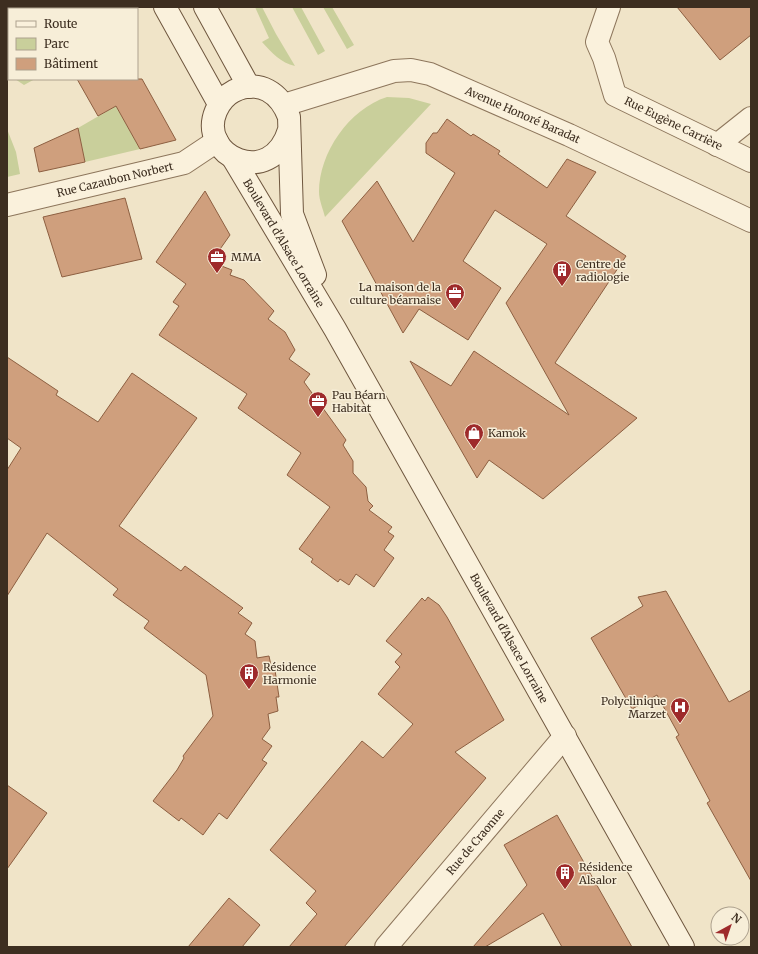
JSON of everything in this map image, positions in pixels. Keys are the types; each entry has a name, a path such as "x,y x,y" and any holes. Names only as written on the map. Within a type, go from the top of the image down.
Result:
{"main road":[{"path":"164,7 219,104"},
{"path":"205,7 249,86"},
{"path":"221,7 249,86"},
{"name":"Rue Eugène Carrière","path":"609,7 597,42 604,58 615,95 751,161"},
{"name":"Avenue Honoré Baradat","path":"284,105 394,72 411,70 430,74 569,135 751,221"},
{"path":"217,141 214,122 219,104 232,92 249,86 260,87 278,97 284,105"},
{"name":"Boulevard d'Alsace Lorraine","path":"284,105 289,117 292,214 335,329"},
{"path":"717,145 751,118"},
{"name":"Boulevard d'Alsace Lorraine","path":"217,141 227,154 233,158 244,162 257,163 269,159 279,152 286,142 289,130"},
{"name":"Rue Cazaubon Norbert","path":"7,205 184,163 217,141"},
{"name":"Boulevard d'Alsace Lorraine","path":"233,158 335,329 683,947"},
{"name":"Rue de Craonne","path":"386,947 565,736"}],"green space":[{"path":"255,7 262,7 295,66 281,60 262,42 269,38"},
{"path":"292,7 301,7 325,51 318,55"},
{"path":"323,7 332,7 354,45 347,49"},
{"path":"16,80 33,80 24,85"},
{"path":"387,97 409,98 431,104 325,217 320,201 320,177 330,148 339,134 360,111"},
{"path":"116,106 140,149 85,162 78,128"},
{"path":"7,129 16,152 20,174 7,177"}],"building":[{"path":"677,7 751,7 751,35 720,60"},
{"path":"142,79 176,140 140,149 116,106 98,116 78,80"},
{"path":"447,119 471,136 473,134 500,151 498,154 547,188 567,159 596,172 566,216 626,256 555,363 637,418 543,499 489,460 477,478 410,361 451,386 474,351 569,415 506,303 547,244 495,210 463,261 501,288 468,340 419,309 403,333 342,221 377,181 413,242 455,173 426,153 426,143 433,133 437,133"},
{"path":"78,128 85,162 39,172 34,148"},
{"path":"205,191 230,235 211,262 232,270 230,275 244,280 274,311 268,319 285,332 295,350 289,359 310,374 304,382 346,440 343,445 353,461 353,473 366,487 368,501 373,506 369,510 392,527 388,532 394,536 384,550 394,558 374,587 356,574 349,585 340,579 338,582 311,562 313,559 299,549 330,507 287,475 301,453 238,408 247,394 159,335 179,306 173,302 186,284 156,262"},
{"path":"125,198 142,259 62,277 43,217"},
{"path":"7,357 58,391 56,395 98,422 132,373 197,418 119,526 181,571 185,566 243,608 238,613 252,623 245,634 255,641 257,658 269,656 272,670 275,670 279,697 276,697 278,711 268,714 270,728 262,739 272,746 262,760 267,763 227,819 219,813 203,835 181,818 179,821 153,801 177,770 184,758 183,756 213,716 206,675 144,628 149,621 113,595 118,589 47,533 7,596 7,470 21,448 7,438"},
{"path":"666,591 729,702 751,690 751,881 707,803 710,801 676,737 679,735 657,695 632,709 591,638 643,606 638,597"},
{"path":"428,597 439,605 447,617 504,720 455,752 486,778 344,947 289,947 317,914 306,903 316,891 270,850 362,741 383,758 413,724 378,694 400,667 395,662 402,654 386,641 422,598 425,601"},
{"path":"7,785 47,813 7,869"},
{"name":"Résidence Alsalor","path":"557,815 632,947 562,947 543,913 485,947 473,947 527,885 504,845"},
{"path":"229,898 260,925 242,947 188,947"}],"place":[{"name":"MMA","path":"217,274"},
{"name":"Centre de radiologie","path":"562,287"},
{"name":"La maison de la culture béarnaise","path":"455,310"},
{"name":"Pau Béarn Habitat","path":"318,418"},
{"name":"Kamok","path":"474,450"},
{"name":"Résidence Harmonie","path":"249,690"},
{"name":"Polyclinique Marzet","path":"680,724"},
{"name":"Résidence Alsalor","path":"565,890"}]}
